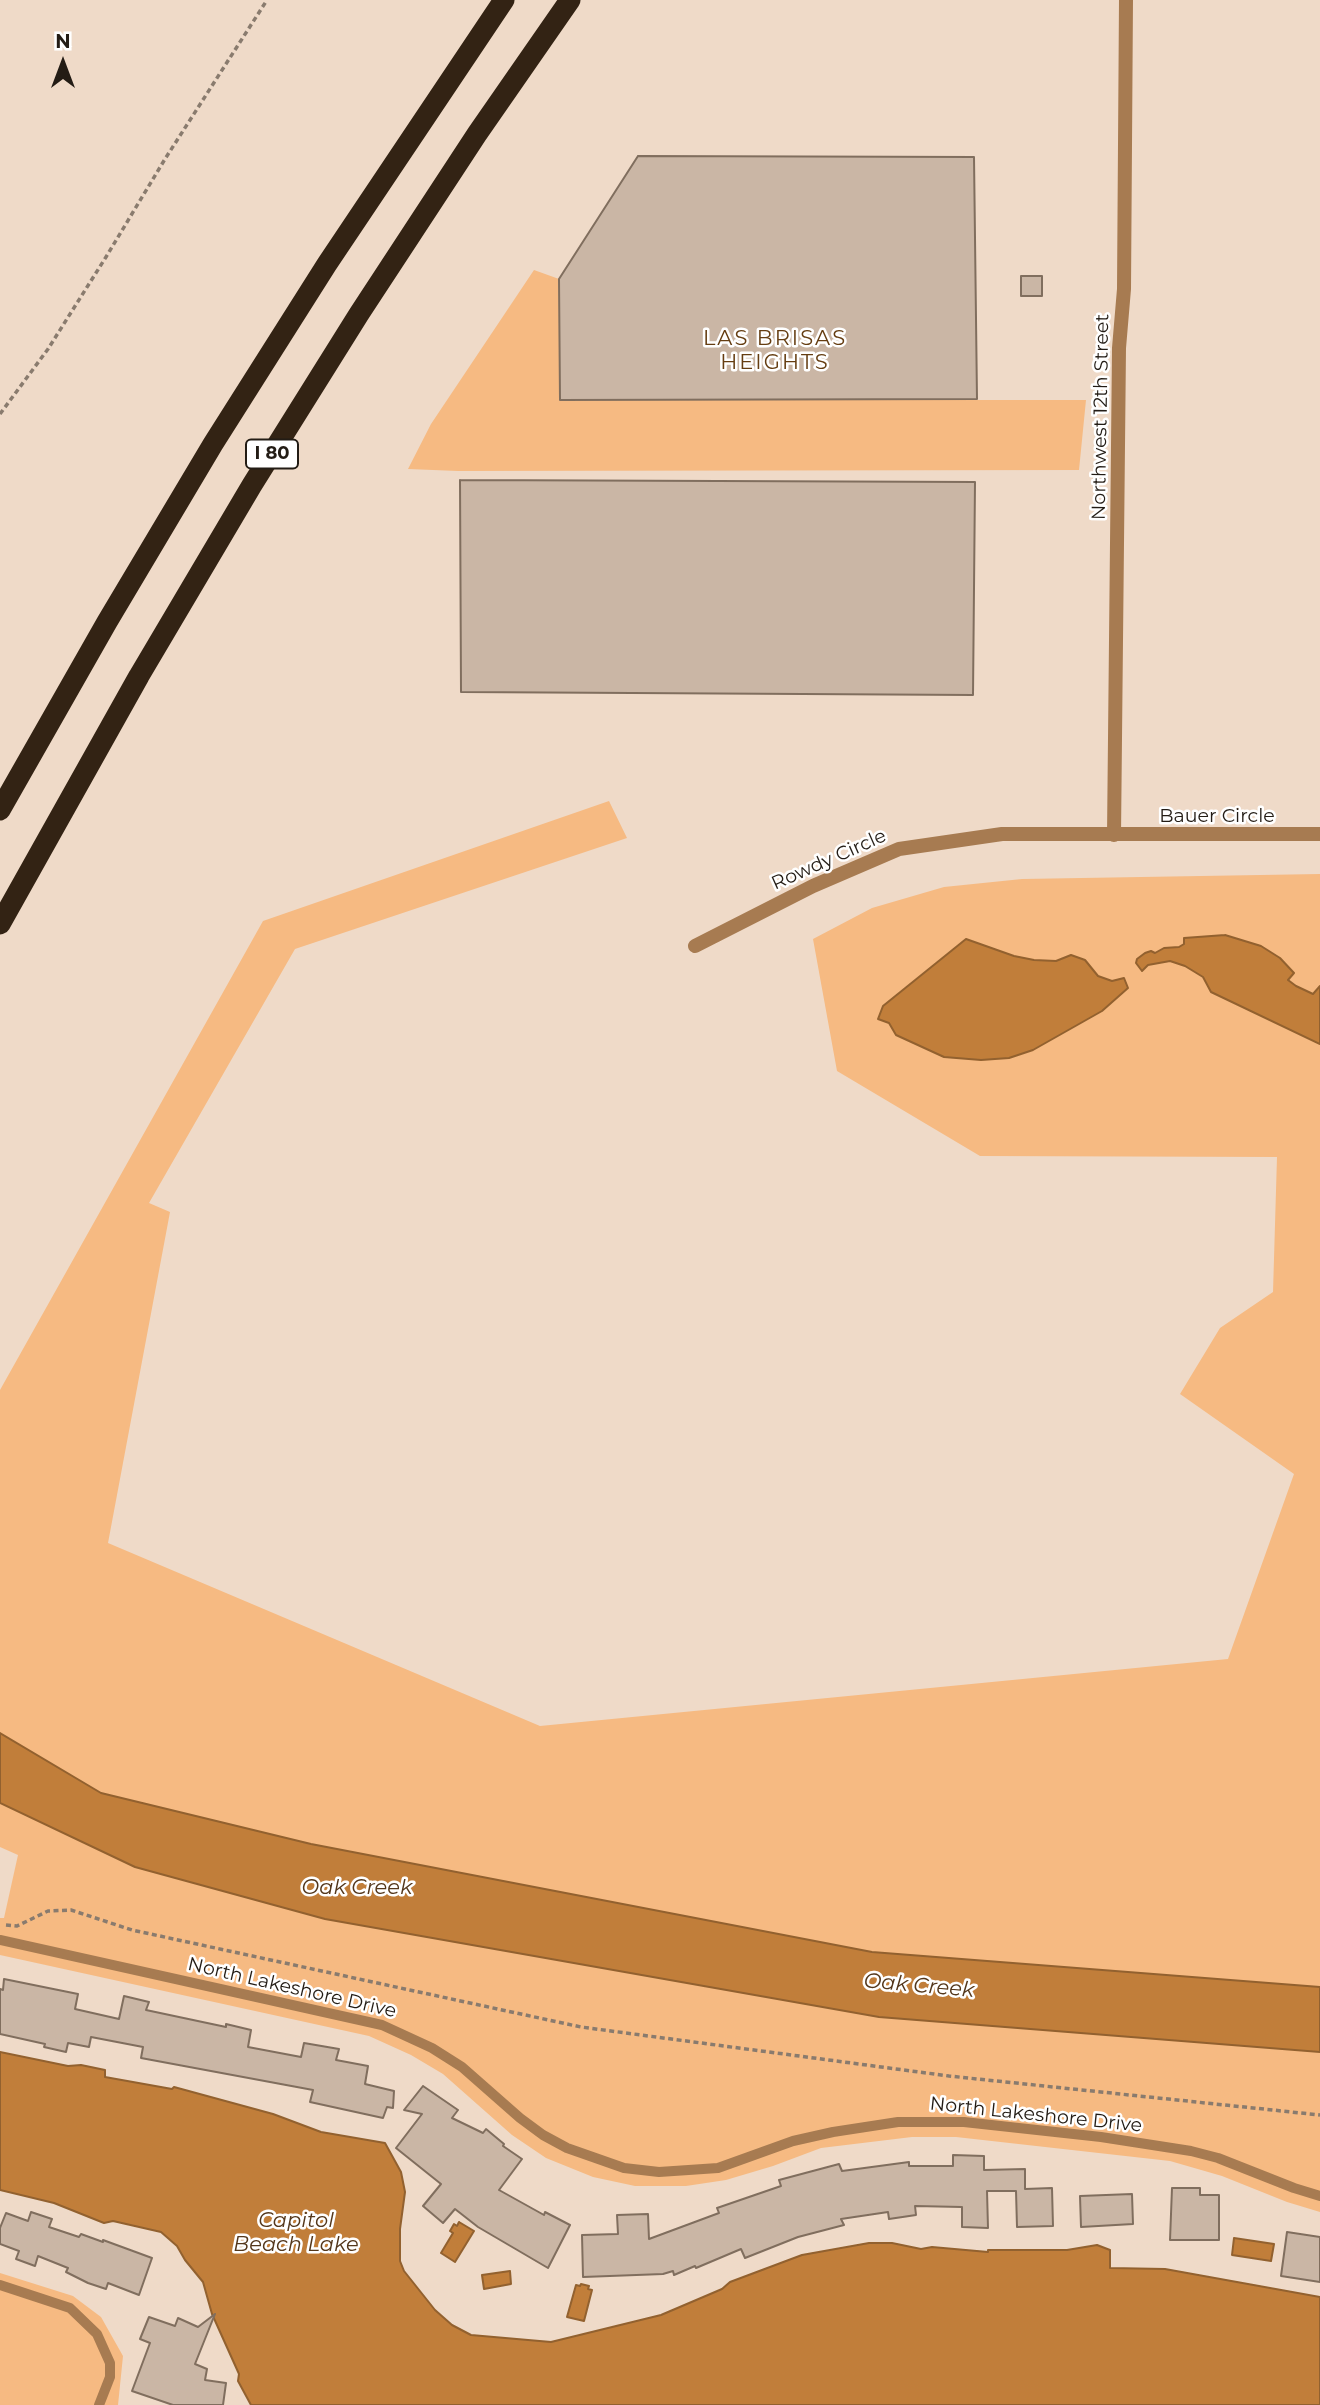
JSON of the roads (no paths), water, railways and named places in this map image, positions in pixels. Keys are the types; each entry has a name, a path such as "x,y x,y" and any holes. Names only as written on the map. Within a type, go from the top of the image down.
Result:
{"highway":[{"name":"I 80","path":"0,810 213,444 327,264 504,0"},
{"name":"I 80","path":"0,924 139,676 252,485 359,314 477,134 570,0"}],"street":[{"name":"Northwest 12th Street","path":"1114,835 1119,348 1124,289 1126,0"},
{"name":"Rowdy Circle","path":"695,946 813,886 899,849 1002,834 1114,835"},
{"name":"Bauer Circle","path":"1114,835 1320,834"}],"lane":[{"name":"North Lakeshore Drive","path":"0,1940 382,2025 432,2048 462,2067 543,2135 576,2152 624,2168 659,2172 718,2168 793,2141 833,2132 898,2122 964,2122 1101,2137 1191,2151 1218,2158 1320,2196"},
{"path":"0,2285 70,2308 97,2334 110,2363 110,2377 99,2405"}],"water":[{"path":"1225,935 1261,946 1280,958 1294,973 1288,980 1296,986 1313,994 1320,986 1320,1044 1211,992 1203,977 1185,966 1170,961 1148,965 1142,971 1136,963 1145,953 1179,947 1184,944 1184,938"},
{"path":"966,939 1034,960 1056,961 1071,955 1085,960 1098,976 1112,981 1124,978 1128,988 1102,1011 1033,1050 1009,1058 981,1060 944,1057 896,1035 889,1023 878,1019 883,1006"},
{"name":"Oak Creek","path":"0,1733 101,1793 311,1844 872,1952 1320,1987 1320,2052 879,2017 325,1919 135,1867 0,1803"},
{"name":"Capitol Beach Lake","path":"0,2052 68,2066 81,2065 105,2070 105,2077 172,2089 174,2087 273,2114 321,2132 385,2143 401,2172 405,2192 400,2229 400,2261 404,2271 435,2310 452,2325 471,2335 551,2342 661,2315 722,2289 730,2282 802,2255 869,2243 988,2252 1067,2250 1097,2245 1110,2250 1110,2268 1165,2269 1320,2297 1320,2405 251,2405 238,2381 239,2374 212,2314 203,2282 177,2246 161,2232 113,2221 104,2223 54,2203 0,2190"},
{"path":"459,2222 474,2231 455,2262 441,2253 453,2233 450,2231 454,2224 457,2226"},
{"path":"1234,2238 1274,2244 1271,2261 1232,2255"},
{"path":"510,2271 511,2284 484,2289 482,2275"},
{"path":"581,2284 592,2290 584,2321 567,2317 576,2285"}],"district":[{"name":"LAS BRISAS HEIGHTS","path":"775,351"}]}
